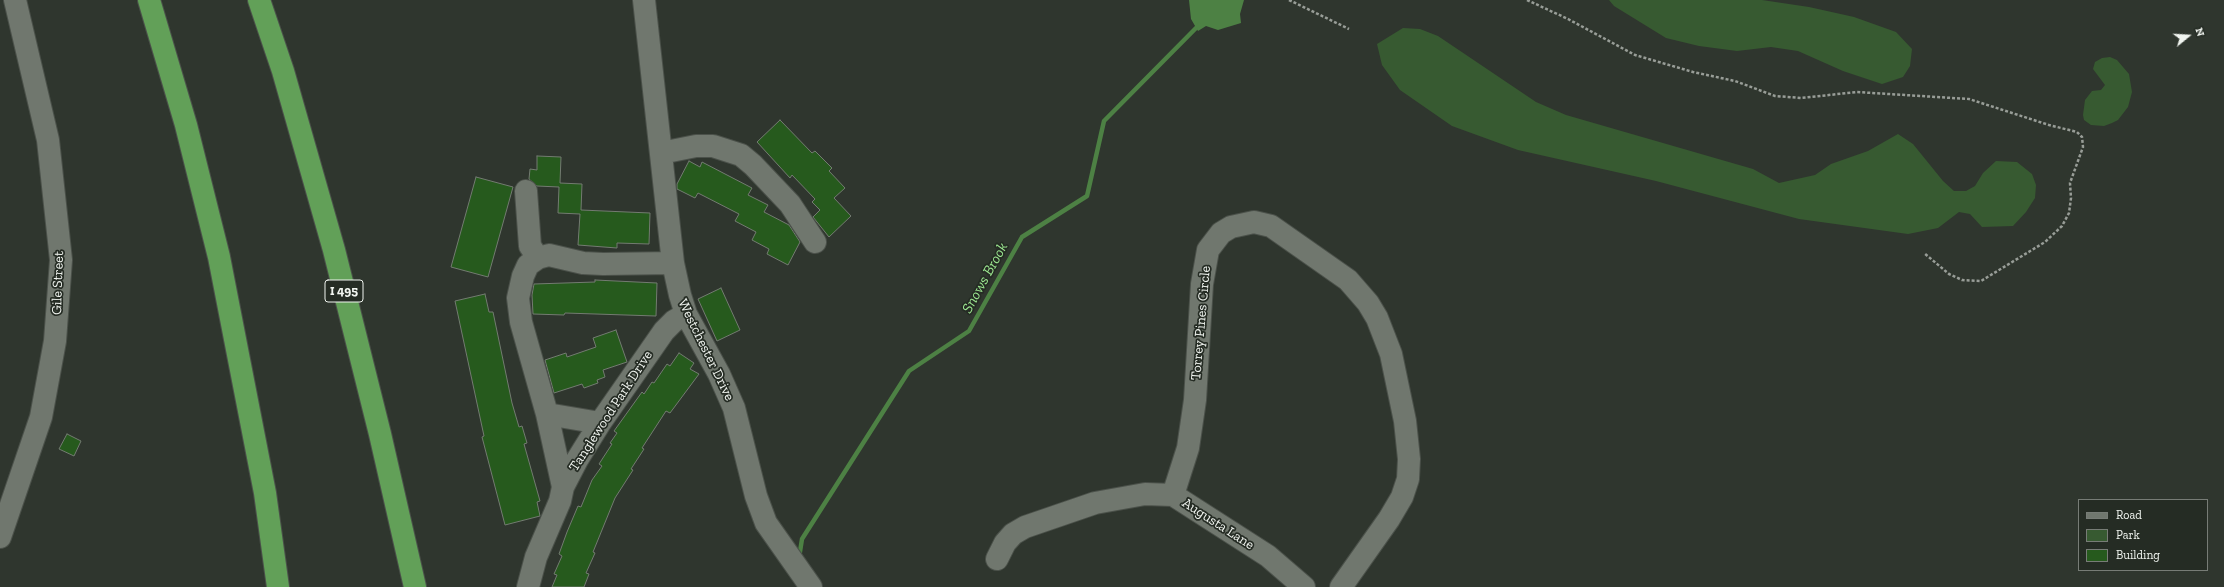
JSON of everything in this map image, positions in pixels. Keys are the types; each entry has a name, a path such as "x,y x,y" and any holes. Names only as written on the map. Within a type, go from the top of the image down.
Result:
{"highway":[{"path":"149,0 186,125 219,257 264,486 278,587"},
{"name":"I 495","path":"259,0 283,71 334,250 380,434 415,587"}],"street":[{"name":"Gile Street","path":"0,537 41,417 55,341 62,260 48,140 15,0"},
{"name":"Westchester Drive","path":"644,0 677,286 686,314 719,374 734,408 756,496 766,523 811,587"},
{"path":"661,153 696,146 713,146 741,156 753,164 785,199 815,242"},
{"path":"526,191 530,246 538,258"},
{"name":"Torrey Pines Circle","path":"1173,495 1188,448 1195,400 1202,284 1208,250 1221,233 1230,227 1254,222 1271,226 1348,280 1368,303 1377,318 1391,354 1405,421 1409,459 1408,479 1402,496 1389,519 1340,587"},
{"path":"563,487 547,414 521,322 518,298 522,276 528,265 538,258 549,255 583,263 674,263"},
{"name":"Tanglewood Park Drive","path":"528,587 536,557 560,501 563,487 600,423 664,331 674,321 686,314"},
{"path":"547,414 600,423"},
{"name":"Augusta Lane","path":"997,559 1005,544 1013,534 1025,527 1095,503 1145,494 1173,495 1268,556 1304,587"}],"path":[{"path":"1289,0 1349,29"},
{"path":"1527,0 1568,19 1635,54 1693,72 1735,82 1775,96 1801,98 1857,92 1969,99 2076,132 2082,137 2083,147 2070,183 2071,198 2069,213 2062,226 2045,242 1981,281 1962,280 1948,274 1924,253"}],"green space":[{"path":"1609,0 1762,0 1809,7 1854,17 1896,32 1912,49 1910,66 1903,77 1882,84 1843,71 1798,51 1771,47 1737,51 1699,46 1666,38 1614,6"},
{"path":"1403,28 1420,29 1438,36 1536,102 1566,115 1753,169 1779,183 1815,175 1831,164 1868,151 1898,134 1913,144 1943,181 1954,191 1966,191 1975,186 1983,173 1996,161 2017,162 2032,174 2036,185 2035,198 2026,212 2013,226 1982,227 1970,214 1959,212 1938,228 1908,234 1799,219 1656,181 1518,150 1452,126 1400,90 1382,65 1377,44"},
{"path":"2110,57 2117,60 2129,74 2132,92 2128,107 2118,120 2112,123 2104,126 2091,125 2084,120 2083,115 2085,100 2092,91 2101,90 2105,85 2093,69 2095,62 2102,58"}],"shaded area":[{"path":"1189,0 1244,0 1240,14 1241,23 1218,30 1206,26 1198,31 1191,19"}],"building":[{"path":"780,120 812,153 815,151 832,168 829,171 845,188 834,198 851,216 829,237 813,217 820,210 812,202 815,199 792,175 790,178 757,142"},
{"path":"537,156 561,157 560,183 582,184 581,210 650,213 649,244 617,243 617,248 578,245 580,214 558,213 559,187 537,186 529,179 530,169 537,170"},
{"path":"689,161 700,167 702,162 752,188 748,195 768,205 764,212 789,225 800,242 788,265 767,254 769,249 752,240 756,232 735,221 739,214 698,193 695,198 677,189 677,184"},
{"path":"476,177 513,187 488,277 451,267"},
{"path":"595,280 657,283 656,316 565,313 564,315 533,314 532,295 534,284 595,282"},
{"path":"721,288 740,330 717,341 698,299"},
{"path":"485,294 489,312 493,312 512,403 519,427 522,426 527,443 524,444 540,501 537,502 540,516 505,525 482,437 484,436 455,301"},
{"path":"616,330 627,362 603,370 605,377 597,380 598,383 584,388 582,384 554,393 545,360 566,353 567,357 596,347 593,338"},
{"path":"679,353 694,363 690,369 699,374 670,413 666,411 642,448 644,449 631,469 633,470 615,498 593,552 595,553 586,573 589,574 584,587 552,587 557,575 554,574 562,556 559,554 567,532 578,506 581,507 592,480 602,466 599,464 617,433 614,431 642,392 644,394 652,382 654,383 667,364 670,366"},
{"path":"67,434 81,441 74,456 59,449"}],"waterway":[{"name":"Snows Brook","path":"799,558 802,539 909,371 969,331 1022,237 1087,196 1104,121 1199,25"}]}
